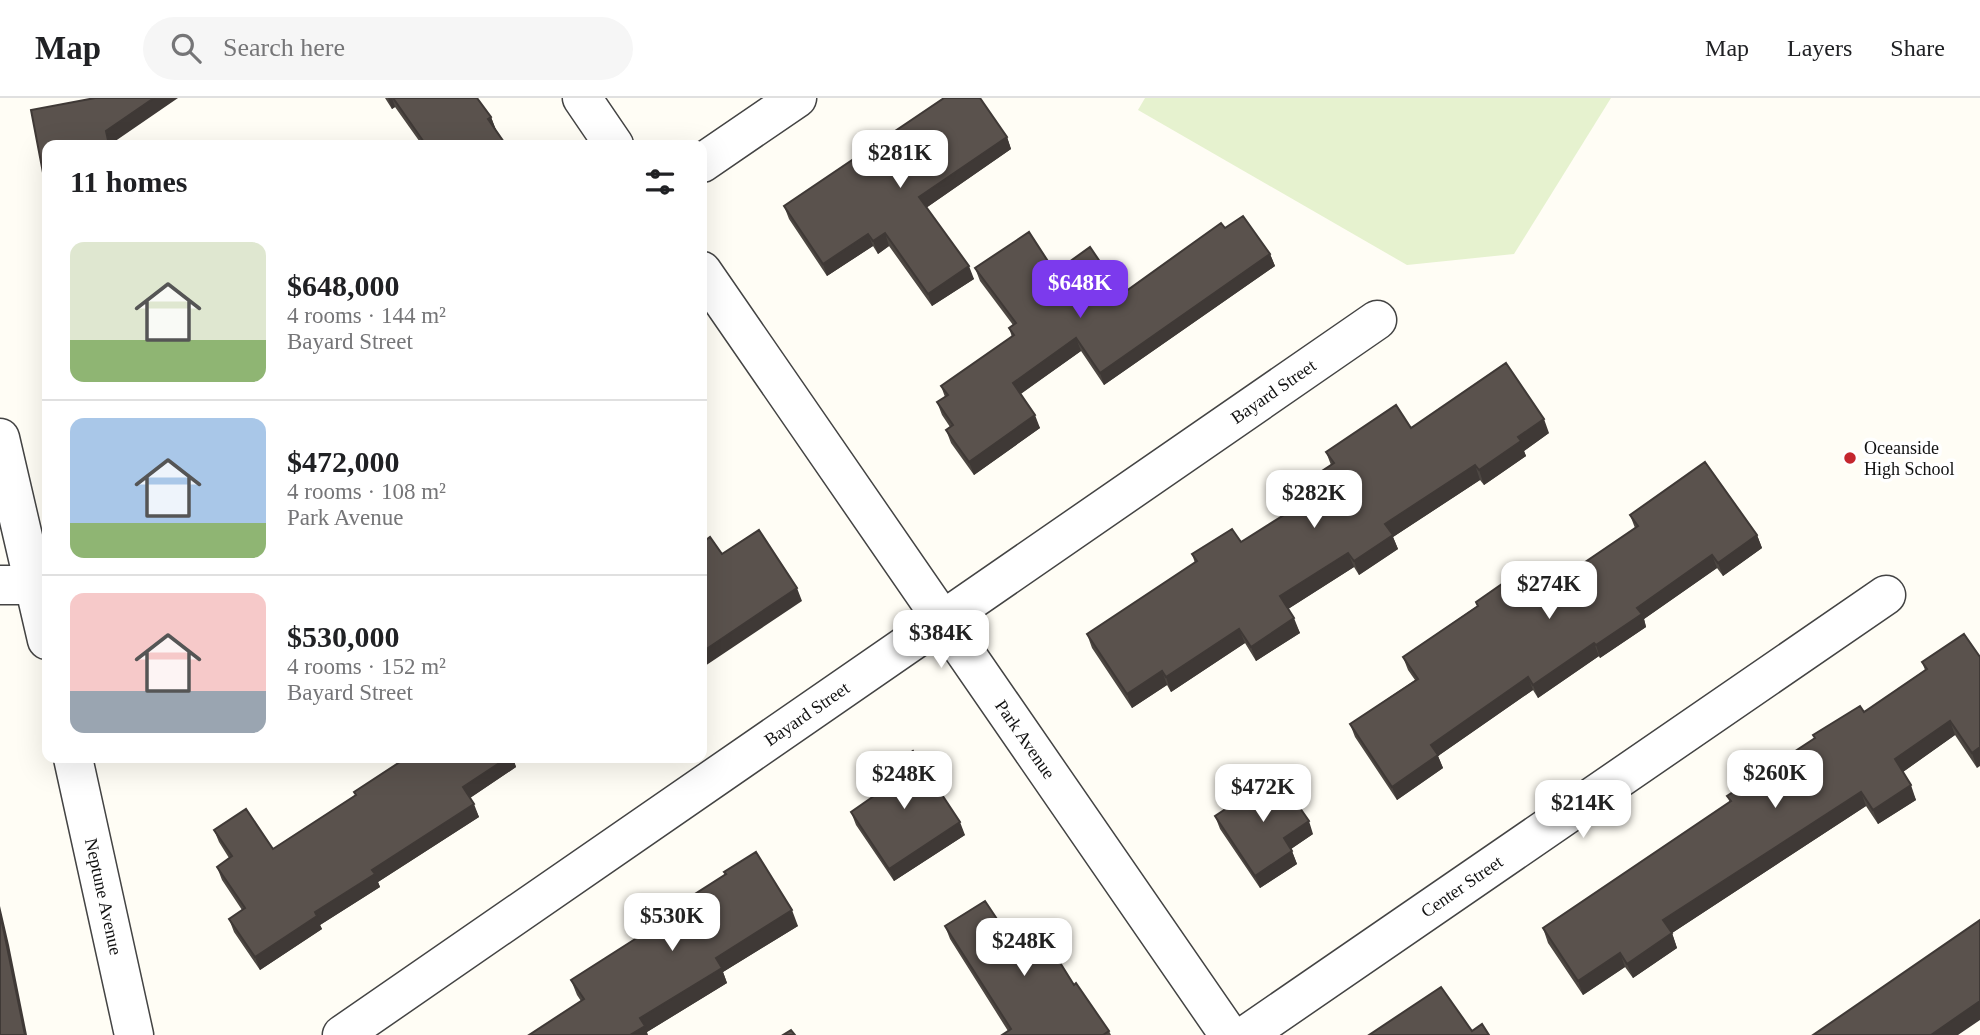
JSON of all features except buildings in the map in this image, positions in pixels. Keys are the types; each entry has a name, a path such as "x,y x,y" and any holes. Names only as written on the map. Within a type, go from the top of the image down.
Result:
{"street":[{"path":"582,98 611,140"},
{"path":"707,160 797,98"},
{"name":"Park Avenue","path":"707,278 1229,1035"},
{"name":"Bayard Street","path":"342,1035 1377,320"},
{"path":"0,438 27,585 42,626"},
{"name":"Center Street","path":"1246,1035 1886,595"},
{"name":"Neptune Avenue","path":"74,763 134,1035"}],"green space":[{"path":"1145,98 1611,98 1514,254 1407,265 1138,110"}],"place":[{"name":"Oceanside High School","path":"1850,458"}]}
